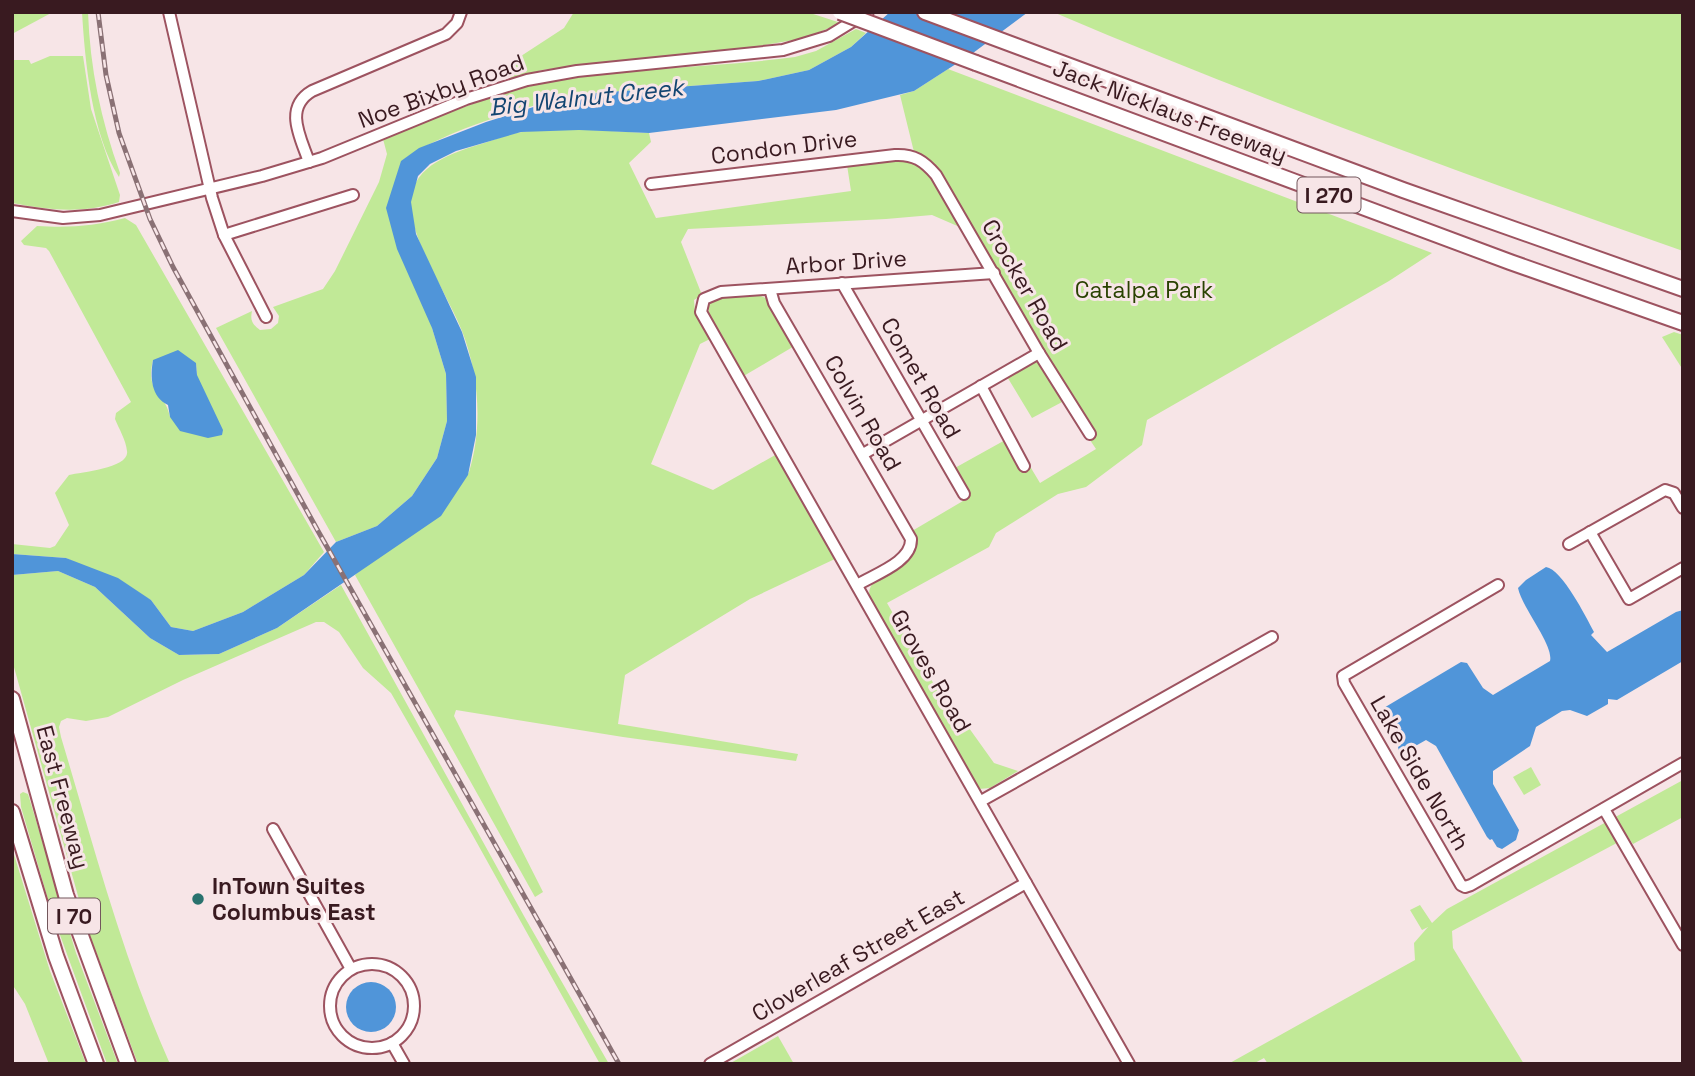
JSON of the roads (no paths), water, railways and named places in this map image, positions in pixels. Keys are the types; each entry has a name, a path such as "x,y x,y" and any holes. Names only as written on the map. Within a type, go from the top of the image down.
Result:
{"highway":[{"name":"Jack Nicklaus Freeway","path":"840,12 1510,262 1683,323"},
{"name":"Jack Nicklaus Freeway","path":"925,12 1478,217 1683,289"},
{"name":"East Freeway","path":"12,699 66,895 128,1064"},
{"name":"I 70","path":"12,811 56,956 96,1064"}],"street":[{"path":"169,12 209,188 225,235 266,317"},
{"path":"309,162 294,116 301,99 312,91 446,34 457,23 461,12"},
{"name":"Noe Bixby Road","path":"12,211 63,218 87,217 309,162 466,99 527,80 577,71 783,50 829,36 868,12"},
{"name":"Condon Drive","path":"651,184 895,155 908,155 921,160"},
{"name":"Crocker Road","path":"921,160 936,175 1090,434"},
{"path":"225,235 353,195"},
{"name":"Arbor Drive","path":"704,299 721,292 994,273"},
{"name":"Comet Road","path":"842,283 964,494"},
{"name":"Colvin Road","path":"771,289 774,303 911,538 912,546 904,558 857,585"},
{"name":"Groves Road","path":"704,299 702,317 1129,1064"},
{"path":"863,454 1039,352"},
{"path":"981,386 1024,466"},
{"path":"1569,544 1661,492 1670,490 1683,508"},
{"path":"1590,532 1629,599 1683,568"},
{"name":"Lake Side North","path":"1498,585 1343,676 1344,683 1459,882 1465,887 1604,809"},
{"path":"981,802 1272,638"},
{"path":"1683,763 1604,809 1683,945"},
{"path":"273,830 351,969"},
{"name":"Cloverleaf Street East","path":"710,1064 1026,883"},
{"path":"370,964 383,965 396,971 406,981 412,993 414,1007 411,1021 404,1034 392,1043 380,1048 367,1048 343,1037 335,1027 330,1014 333,988 351,969 370,964"},
{"path":"392,1043 404,1064"}],"water":[{"name":"Big Walnut Creek","path":"890,12 1028,12 973,53 914,91 836,110 649,133 579,130 521,132 456,151 430,164 418,176 411,202 416,234 462,332 476,377 476,435 468,475 441,516 277,628 219,654 179,655 150,638 95,587 58,571 12,575 12,554 66,558 118,578 151,600 171,627 193,631 243,612 304,575 336,542 377,526 412,496 437,458 447,421 446,374 432,328 397,249 386,208 401,161 419,148 486,122 559,99 582,94 758,81 809,70 851,47"},
{"path":"178,350 196,363 197,375 223,430 222,435 208,438 180,431 170,417 168,405 155,392 152,380 153,360"},
{"path":"1546,567 1566,584 1594,632 1591,635 1607,652 1683,610 1683,661 1617,700 1608,699 1608,704 1587,716 1570,710 1562,711 1536,727 1530,746 1493,771 1493,784 1519,830 1516,840 1502,849 1487,837 1436,746 1426,740 1403,753 1399,751 1398,747 1401,745 1385,727 1382,709 1461,662 1467,663 1483,688 1493,695 1550,661 1543,636 1525,606 1518,588"},
{"path":"371,982 389,989 396,1007 389,1025 371,1032 353,1025 346,1007 353,989"}],"railway":[{"path":"98,12 106,75 119,133 150,219 173,267 318,531 619,1064"}],"place":[{"name":"InTown Suites Columbus East","path":"198,899"}],"park label":[{"name":"Catalpa Park","path":"1144,290"}]}
